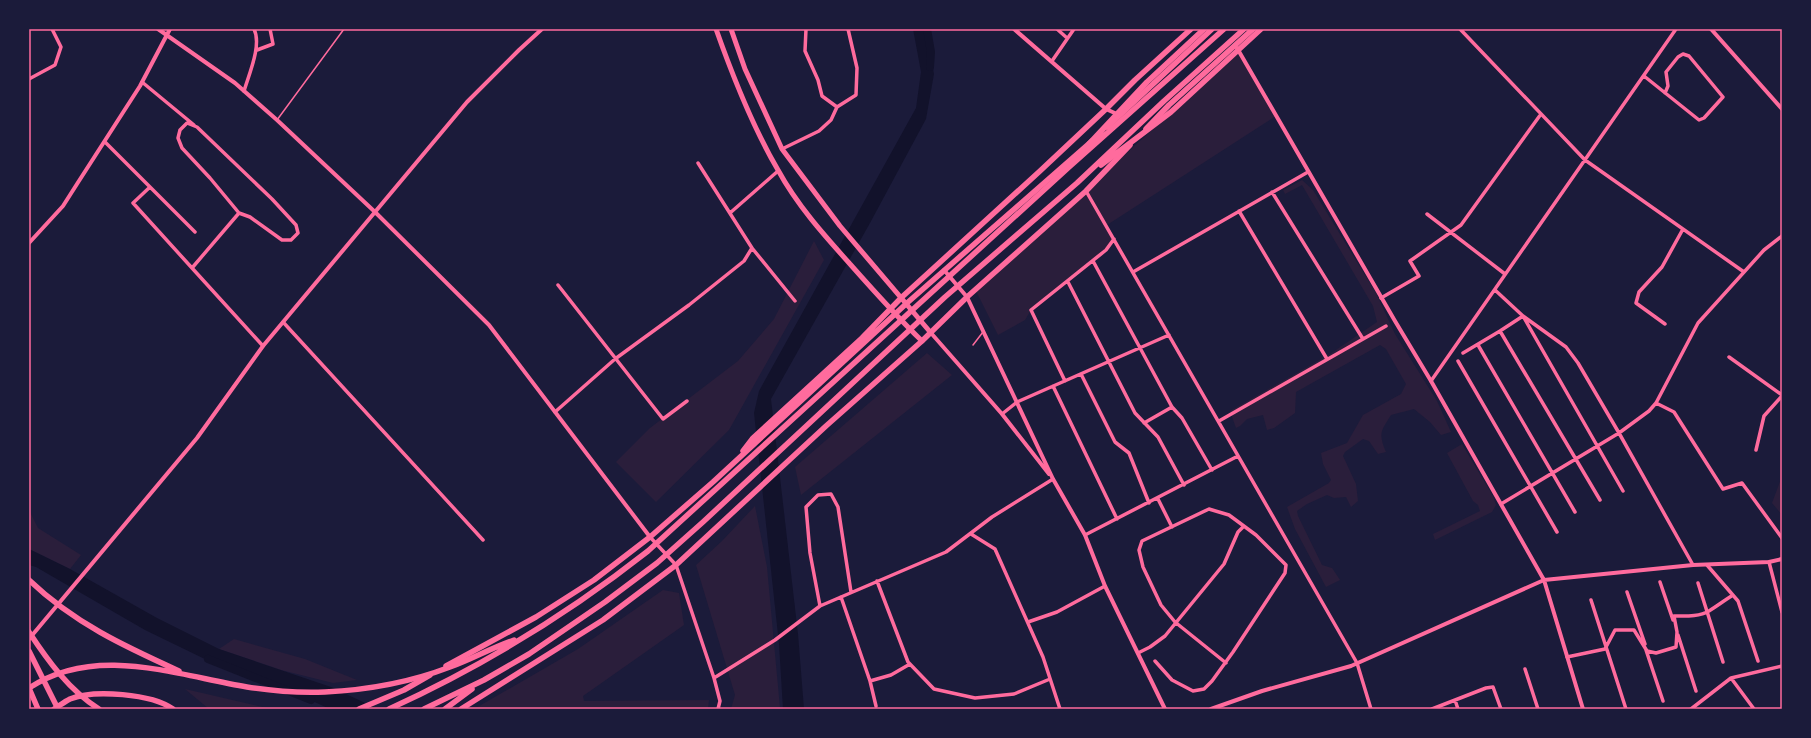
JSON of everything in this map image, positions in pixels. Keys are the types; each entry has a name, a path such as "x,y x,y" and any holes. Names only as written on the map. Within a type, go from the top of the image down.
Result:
{"main road":[{"path":"716,29 732,75 778,171 805,210 834,247 922,342"},
{"path":"731,29 745,69 782,149 812,191 843,230 902,297 931,333"},
{"path":"358,709 404,690 536,617 594,580 650,537 732,465 902,297 1191,29"},
{"path":"1068,168 1147,82 1204,29"},
{"path":"732,465 755,437 781,416 896,315 907,303 944,270 1121,116 1212,29"},
{"path":"389,709 416,697 529,635 583,600 648,551 1068,168 1224,29"},
{"path":"424,709 484,680 530,654 605,602 657,563 945,297 1077,183 1164,101 1244,29"},
{"path":"461,709 602,620 676,565 789,460 922,342 967,296 1086,191 1169,105 1253,29"},
{"path":"1077,183 1171,112 1261,29"},
{"path":"29,580 42,592 82,622 117,642 185,673"},
{"path":"29,632 66,683 99,709"},
{"path":"38,709 29,688 54,675 71,669 98,665 122,665 185,673 262,689 299,692 344,691 365,689 450,667 487,649 529,635"},
{"path":"29,651 58,709"},
{"path":"445,709 484,680"},
{"path":"54,709 71,699 101,693 132,696 167,705 173,709"}],"street":[{"path":"29,79 55,65 61,47 52,29"},
{"path":"158,29 235,83 278,120 375,212 489,325 650,537 676,565 714,678 720,701 718,709"},
{"path":"29,244 63,206 105,142 142,82 170,29"},
{"path":"244,91 257,50 256,33 254,29"},
{"path":"257,50 273,44 270,29"},
{"path":"29,639 197,438 263,346 467,102 542,29"},
{"path":"806,29 805,51 816,73 822,96 837,107"},
{"path":"782,149 819,131 831,120 837,107 856,95 857,68 848,29"},
{"path":"1014,29 1106,109 1121,116"},
{"path":"1057,29 1068,38"},
{"path":"1052,61 1074,29"},
{"path":"1460,29 1585,160 1744,272"},
{"path":"1431,381 1676,29"},
{"path":"1711,29 1782,109"},
{"path":"1235,45 1381,298 1431,381 1544,580 1583,709"},
{"path":"1644,76 1665,93 1699,120 1704,118 1724,97 1689,56 1683,54 1678,57 1666,72 1668,86 1665,93"},
{"path":"142,82 197,127 272,199 296,225 298,233 291,240 282,240 250,218 239,213 210,178 182,148 178,138 180,130 187,123 197,127"},
{"path":"1381,298 1419,276 1410,261 1461,224 1541,114"},
{"path":"105,142 195,232"},
{"path":"698,163 752,248 795,301"},
{"path":"730,213 778,171"},
{"path":"1133,272 1308,172"},
{"path":"150,186 133,203 263,346"},
{"path":"1086,191 1357,663 1370,709"},
{"path":"1272,192 1363,339"},
{"path":"1239,211 1327,360"},
{"path":"192,268 239,213"},
{"path":"1427,214 1505,274"},
{"path":"1665,324 1636,303 1639,292 1662,267 1683,229"},
{"path":"1501,504 1619,433 1649,411 1656,403 1698,323 1764,250 1782,236"},
{"path":"1065,381 1031,310 1068,282 1106,250 1114,239"},
{"path":"555,412 616,359 689,305 744,261 752,248"},
{"path":"1093,261 1172,407 1182,418 1212,470"},
{"path":"944,270 967,296 1053,479 1085,535 1105,586 1165,709"},
{"path":"1068,282 1135,413 1158,437 1184,485"},
{"path":"558,285 662,419 687,401"},
{"path":"1494,290 1522,316 1566,347 1578,363 1693,565"},
{"path":"1463,353 1522,316"},
{"path":"1522,316 1598,446 1599,451 1624,491"},
{"path":"283,322 483,540"},
{"path":"1218,421 1386,326"},
{"path":"1500,331 1600,500"},
{"path":"931,333 1002,414 1053,479"},
{"path":"1002,414 1017,402 1169,335"},
{"path":"1478,345 1575,512"},
{"path":"1729,356 1782,396 1764,416 1756,450"},
{"path":"1458,361 1557,532"},
{"path":"1081,374 1114,442 1129,452 1149,503"},
{"path":"1053,386 1117,518"},
{"path":"1656,403 1674,412 1723,489 1742,483 1782,538"},
{"path":"1144,423 1172,407"},
{"path":"1085,535 1158,499 1238,456"},
{"path":"714,678 775,640 820,606 946,552 992,517 1053,479"},
{"path":"820,606 810,553 806,507 818,495 831,494 838,507 851,592"},
{"path":"1158,499 1172,527"},
{"path":"1155,661 1172,680 1194,691 1204,689 1226,663 1285,573 1286,565 1256,535 1229,516 1209,508 1142,541 1139,550 1143,567 1161,605 1175,622 1226,663"},
{"path":"1138,653 1150,647 1165,636 1224,564 1238,532 1244,526"},
{"path":"971,534 995,549 1043,657 1060,709"},
{"path":"1211,709 1262,691 1357,663 1544,580 1693,565 1769,562 1782,559"},
{"path":"1769,562 1782,612"},
{"path":"1707,565 1738,601 1758,661"},
{"path":"878,581 908,662 934,689 975,698 1014,694 1050,678"},
{"path":"1660,582 1696,691"},
{"path":"1698,583 1723,662"},
{"path":"1028,622 1057,612 1105,586"},
{"path":"1627,592 1663,700"},
{"path":"1567,657 1605,649 1615,630 1634,630 1647,651 1656,653 1676,647 1677,632 1674,616 1707,612 1734,595"},
{"path":"840,597 870,682 876,706"},
{"path":"1591,600 1626,708"},
{"path":"870,682 891,675 910,664"},
{"path":"1691,709 1731,678 1782,666"},
{"path":"1525,669 1538,709"},
{"path":"1731,678 1754,709"},
{"path":"1432,709 1486,688 1493,687 1501,709"},
{"path":"1455,700 1458,709"}],"lane":[{"path":"278,120 344,29"},
{"path":"973,345 983,331"}],"shaded area":[{"path":"913,29 926,29 934,74 926,119 870,223 771,399 798,634 804,709 783,709 779,644 754,413 759,391 916,108 921,72"},
{"path":"1239,52 1276,116 1107,225 1114,239 1106,250 1031,310 1025,320 998,335 975,289"},
{"path":"1302,180 1313,190 1376,293 1395,334 1437,401 1451,432 1441,435 1430,422 1414,409 1391,415 1383,429 1381,436 1386,452 1378,454 1369,441 1363,439 1345,452 1343,456 1356,484 1358,501 1351,507 1346,497 1334,498 1327,495 1307,504 1297,511 1322,565 1332,568 1340,580 1326,587 1295,529 1287,507 1329,483 1331,480 1323,464 1321,453 1347,443 1363,415 1401,394 1406,384 1386,349 1380,345 1296,392 1295,413 1274,428 1267,430 1263,415 1247,419 1236,428 1230,411 1330,354 1377,322 1373,306 1302,185 1285,194 1283,190"},
{"path":"814,241 824,260 729,430 656,502 616,462 650,428 738,361 774,319"},
{"path":"927,353 952,375 801,495 795,467"},
{"path":"1462,444 1493,496 1496,505 1492,512 1435,540 1433,534 1480,511 1478,505 1473,501 1447,453"},
{"path":"1782,476 1782,515 1772,503"},
{"path":"755,506 767,567 780,708 731,709 735,695 696,565 722,541"},
{"path":"29,510 38,528 81,555 70,569 29,549"},
{"path":"29,549 70,569 157,618 219,649 331,687 378,709 330,709 301,696 213,663 145,630 36,567 29,565"},
{"path":"663,590 679,593 684,625 583,696 584,701 709,700 708,709 474,709 578,649"},
{"path":"234,639 305,659 357,680 333,683 281,670 219,649"},
{"path":"185,689 267,708 272,709 209,709"}],"waterway":[{"path":"927,29 931,52 930,67"},
{"path":"208,659 311,700"}]}
